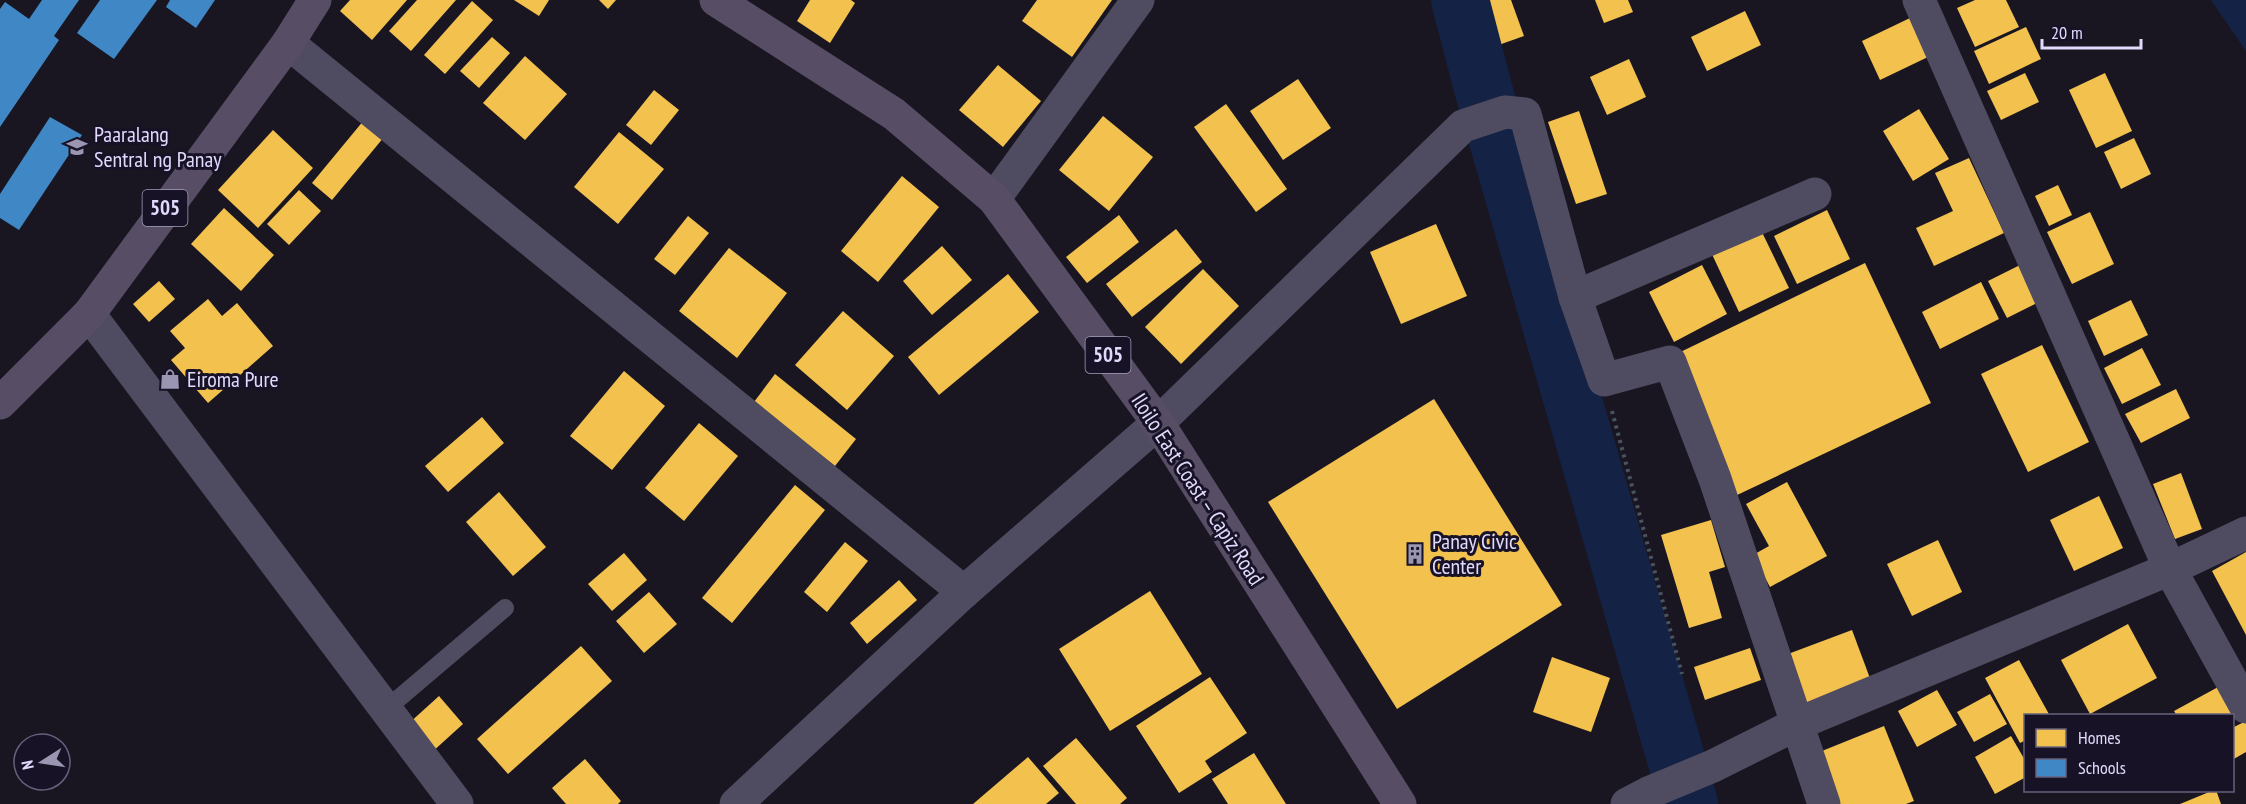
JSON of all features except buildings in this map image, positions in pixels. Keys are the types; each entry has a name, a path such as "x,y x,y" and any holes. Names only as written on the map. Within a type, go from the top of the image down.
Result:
{"main road":[{"name":"505","path":"0,404 89,314 288,43 315,0"},
{"name":"Iloilo East Coast – Capiz Road","path":"716,0 894,114 994,199 1158,423 1400,804"}],"street":[{"path":"994,199 1138,0"},
{"path":"1919,0 2170,569 2246,708"},
{"path":"288,43 964,592"},
{"path":"736,804 964,592 1158,423 1464,126 1505,112 1525,114 1575,297 1604,381 1670,362 1715,479 1824,804"},
{"path":"1575,297 1815,194"},
{"path":"89,314 457,804"},
{"path":"1637,799 1713,766 1797,724 2170,569 2246,533"}],"lane":[{"path":"385,710 505,608"}],"path":[{"path":"1604,381 1682,674"}],"water":[{"path":"2211,0 2246,0 2246,51"}],"waterway":[{"path":"1460,0 1483,88 1689,804"}],"place":[{"name":"Paaralang Sentral ng Panay","path":"77,147"},
{"name":"Eiroma Pure","path":"170,379"},
{"name":"Panay Civic Center","path":"1415,554"}]}
